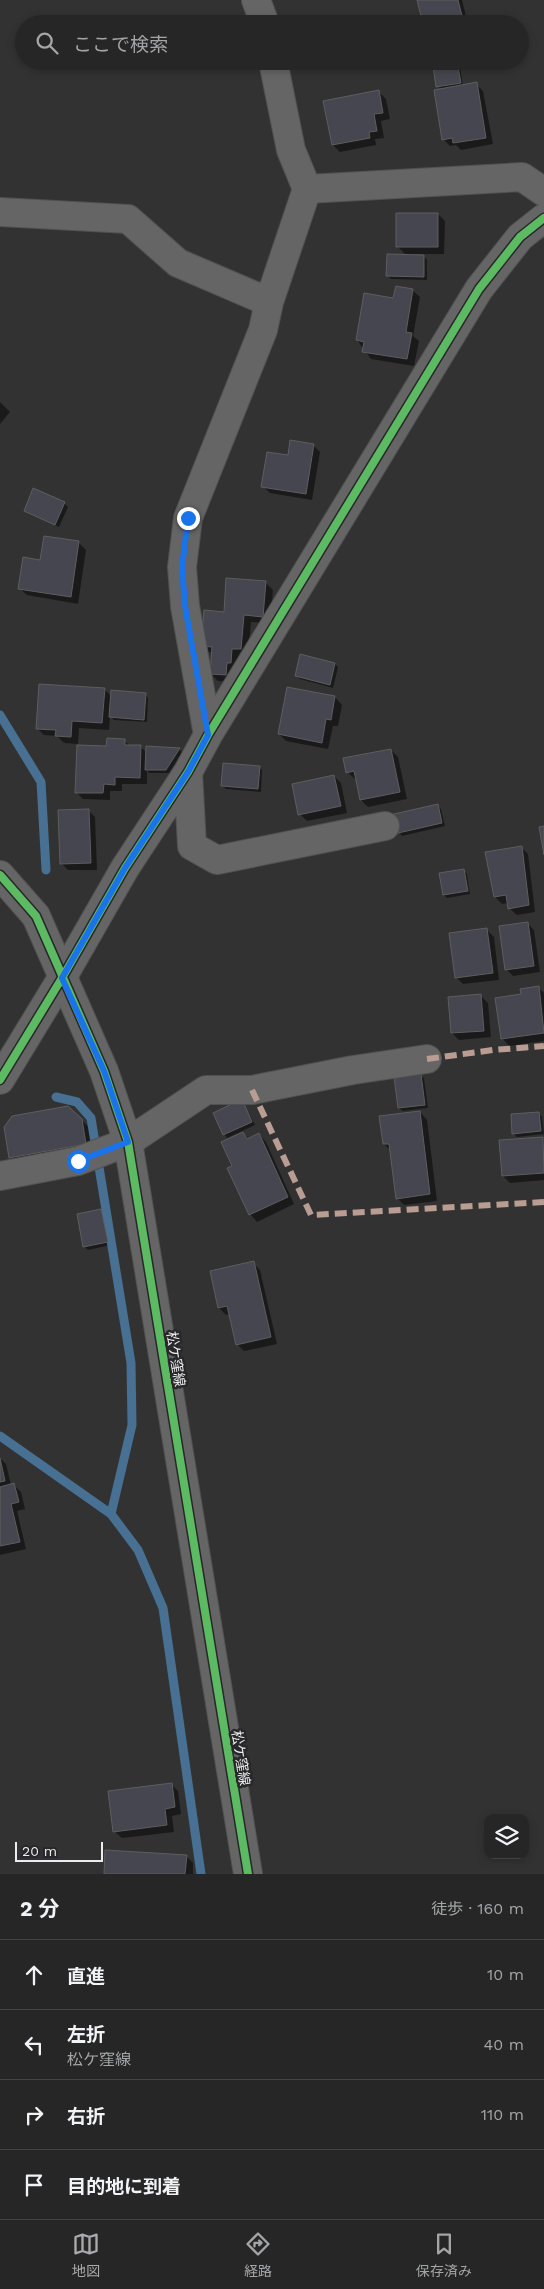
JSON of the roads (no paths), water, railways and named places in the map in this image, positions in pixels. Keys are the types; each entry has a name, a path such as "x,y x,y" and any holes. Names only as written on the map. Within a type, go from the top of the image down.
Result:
{"street":[{"path":"256,0 262,15"},
{"path":"208,735 185,606 182,567 188,518 263,330 269,302 307,189 291,150 275,70"},
{"path":"307,189 522,177 544,192"},
{"path":"0,212 128,219 178,263 269,302"},
{"path":"0,1080 62,978 125,868 188,772 208,735 479,289 520,237 544,218"},
{"path":"188,772 192,846 217,860 385,826"},
{"name":"松ケ窪線","path":"0,875 36,916 104,1071 128,1142 248,1874"},
{"path":"0,1176 89,1157 128,1142 206,1090 252,1090 353,1070 427,1059"}],"waterway":[{"path":"0,715 41,782 46,870"},
{"path":"56,1097 77,1102 91,1118 131,1363 132,1425 111,1514"},
{"path":"0,1436 111,1514 138,1550 163,1608 201,1874"}]}
